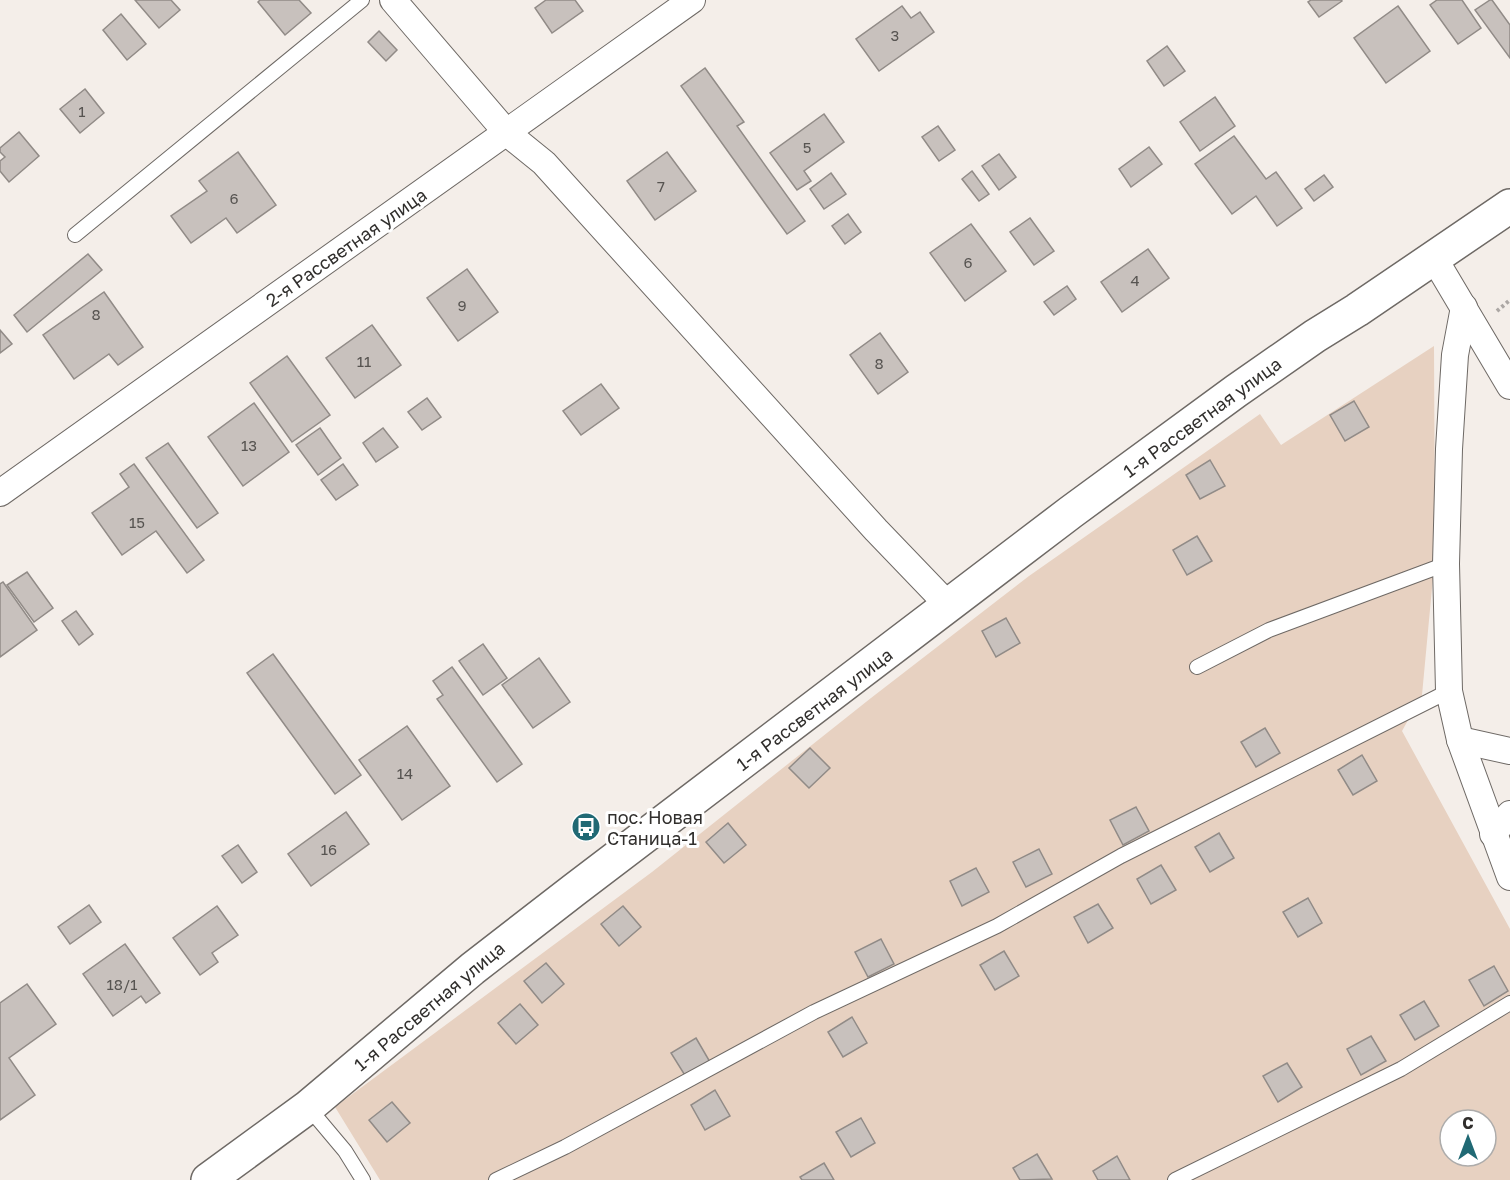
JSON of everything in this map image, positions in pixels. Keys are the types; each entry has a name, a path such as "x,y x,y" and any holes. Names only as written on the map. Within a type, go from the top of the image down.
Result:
{"street":[{"path":"393,0 507,133 544,163 876,530 949,606"},
{"name":"2-я Рассветная улица","path":"0,494 692,0"},
{"name":"1-я Рассветная улица","path":"208,1180 308,1107 472,969 583,883 1071,512 1236,391 1510,206"},
{"path":"1434,258 1510,386"},
{"path":"1464,308 1455,355 1449,449 1446,564 1449,691 1460,740 1510,877"},
{"path":"1460,740 1510,751"},
{"path":"1493,834 1510,814"}],"lane":[{"path":"75,235 362,0"},
{"path":"1197,668 1269,630 1446,564"},
{"path":"496,1180 565,1147 814,1012 997,926 1121,856 1449,691"},
{"path":"1175,1180 1401,1069 1510,1003"},
{"path":"308,1107 345,1151 363,1180"}],"shaded area":[{"path":"1434,346 1435,556 1422,695 1402,731 1510,929 1510,1180 380,1180 335,1107 652,872 1029,576 1260,414 1281,445"}],"building":[{"path":"135,0 171,0 180,10 159,28"},
{"path":"260,0 299,0 311,13 285,35 258,2"},
{"path":"546,0 575,0 583,11 552,33 535,8"},
{"path":"1311,0 1342,1 1319,17 1308,2"},
{"path":"1437,0 1462,0 1481,28 1458,44 1430,5"},
{"path":"1490,0 1510,25 1510,58 1475,10"},
{"path":"902,6 911,18 920,12 934,32 879,71 856,39"},
{"path":"1398,6 1430,51 1386,83 1354,38"},
{"path":"121,14 146,44 127,60 103,30"},
{"path":"379,31 397,50 386,61 368,42"},
{"path":"1167,46 1185,71 1164,86 1147,61"},
{"path":"705,68 744,122 737,126 805,221 787,234 681,86"},
{"path":"85,89 104,113 80,133 60,109"},
{"path":"1215,97 1235,126 1200,151 1180,122"},
{"path":"824,114 844,142 804,171 811,181 797,190 770,153"},
{"path":"938,126 955,150 939,161 922,137"},
{"path":"19,132 39,156 9,182 0,171 0,161 5,157 0,152 0,148"},
{"path":"1234,136 1266,179 1276,172 1302,208 1277,226 1256,196 1232,214 1195,164"},
{"path":"1149,147 1162,164 1131,187 1119,169"},
{"path":"238,152 276,205 237,233 226,218 191,243 171,216 207,191 199,181"},
{"path":"667,152 696,191 655,220 627,181"},
{"path":"999,154 1016,177 999,190 982,166"},
{"path":"972,171 989,194 979,201 962,179"},
{"path":"831,173 846,194 824,209 810,189"},
{"path":"1324,175 1333,187 1314,201 1305,189"},
{"path":"848,214 861,232 845,244 832,226"},
{"path":"1030,218 1054,251 1034,265 1010,232"},
{"path":"971,224 1006,271 965,301 930,253"},
{"path":"1148,249 1169,278 1122,312 1101,282"},
{"path":"88,254 102,270 27,332 14,315"},
{"path":"467,269 498,312 458,341 427,298"},
{"path":"1067,286 1076,299 1054,315 1044,302"},
{"path":"104,292 143,347 118,365 109,354 74,379 43,335"},
{"path":"372,325 401,365 355,398 326,358"},
{"path":"0,330 12,344 0,353"},
{"path":"880,333 908,372 878,394 850,355"},
{"path":"287,356 330,415 292,442 250,383"},
{"path":"601,384 619,408 581,435 563,411"},
{"path":"427,398 441,417 422,430 408,412"},
{"path":"1354,401 1369,427 1345,441 1330,415"},
{"path":"254,403 289,452 243,486 208,437"},
{"path":"320,428 341,458 318,475 296,445"},
{"path":"383,428 398,447 376,462 363,443"},
{"path":"168,443 218,513 197,528 146,458"},
{"path":"1210,460 1225,486 1200,499 1186,475"},
{"path":"134,464 204,560 187,573 156,531 122,555 92,513 129,487 120,474"},
{"path":"343,464 358,485 336,500 321,480"},
{"path":"1197,536 1212,561 1187,575 1173,550"},
{"path":"27,572 53,608 34,622 7,585"},
{"path":"3,582 37,630 0,657 0,584"},
{"path":"76,611 93,634 79,645 62,621"},
{"path":"1006,618 1020,643 996,657 982,631"},
{"path":"483,644 507,678 483,695 459,661"},
{"path":"273,654 361,775 335,794 247,673"},
{"path":"539,658 570,702 533,728 502,685"},
{"path":"452,667 522,764 497,782 437,699 443,695 433,681"},
{"path":"407,726 450,786 402,820 359,760"},
{"path":"1265,728 1280,753 1256,767 1241,742"},
{"path":"810,748 830,768 809,788 789,768"},
{"path":"1362,755 1377,781 1353,795 1338,770"},
{"path":"1136,807 1149,831 1123,845 1110,820"},
{"path":"346,812 369,844 311,886 288,854"},
{"path":"728,823 746,845 724,863 706,842"},
{"path":"1219,833 1234,858 1210,872 1195,847"},
{"path":"238,845 257,872 242,883 222,856"},
{"path":"1039,849 1052,874 1026,887 1013,862"},
{"path":"1161,865 1176,890 1151,904 1137,879"},
{"path":"976,868 989,892 962,906 950,881"},
{"path":"1308,898 1322,923 1298,937 1283,912"},
{"path":"1098,904 1113,928 1088,943 1074,917"},
{"path":"89,905 101,922 70,944 58,927"},
{"path":"217,906 238,935 212,953 218,962 200,975 173,938"},
{"path":"623,906 641,927 619,946 601,924"},
{"path":"881,939 894,964 868,977 855,952"},
{"path":"125,944 160,993 146,1003 141,996 113,1016 83,974"},
{"path":"1004,951 1019,976 995,990 980,965"},
{"path":"546,963 564,984 542,1003 524,981"},
{"path":"1494,966 1508,991 1484,1006 1469,980"},
{"path":"27,984 56,1024 9,1058 35,1095 0,1120 0,1003"},
{"path":"1424,1001 1439,1026 1415,1040 1400,1015"},
{"path":"520,1004 538,1025 516,1044 498,1023"},
{"path":"852,1017 867,1043 843,1057 828,1032"},
{"path":"1371,1036 1386,1061 1361,1075 1347,1049"},
{"path":"696,1038 710,1062 686,1077 671,1053"},
{"path":"1287,1063 1302,1087 1278,1102 1263,1076"},
{"path":"715,1090 730,1116 705,1130 691,1105"},
{"path":"392,1102 410,1123 387,1142 369,1120"},
{"path":"861,1118 875,1143 851,1157 836,1132"},
{"path":"1037,1154 1052,1179 1020,1180 1013,1168"},
{"path":"1117,1156 1130,1180 1098,1180 1093,1171"},
{"path":"824,1163 834,1180 802,1180 800,1177"}],"place":[{"name":"пос. Новая Станица-1","path":"586,827"}]}
